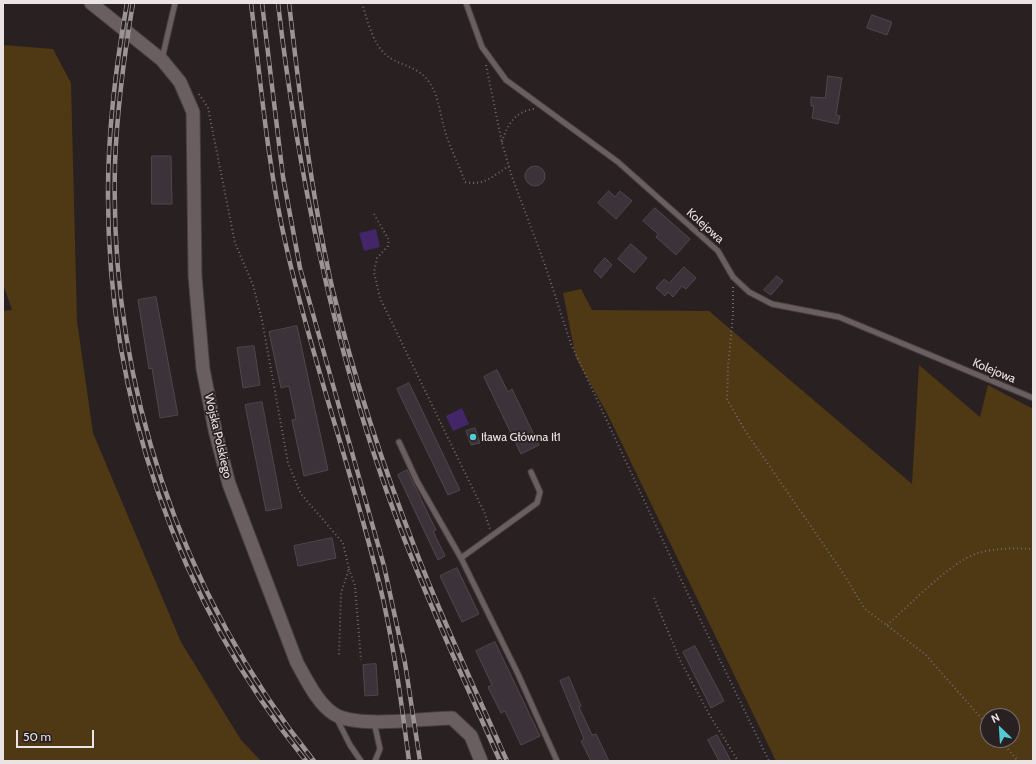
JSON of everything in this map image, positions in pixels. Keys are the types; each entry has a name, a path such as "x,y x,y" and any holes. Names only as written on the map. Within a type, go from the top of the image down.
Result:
{"street":[{"name":"Wojska Polskiego","path":"91,3 162,60 180,82 193,112 195,276 203,369 215,430 229,484 297,663 310,687 335,715"},
{"path":"335,715 365,723 452,718 471,736 481,761"}],"lane":[{"path":"162,60 175,3"},
{"name":"Kolejowa","path":"466,3 482,47 506,80 618,162 718,251 733,277 749,292 772,304 839,317 1033,398"},
{"path":"399,442 418,481 461,558 518,674 558,761"},
{"path":"461,558 537,503 540,492 531,472"},
{"path":"335,715 350,745 361,761"},
{"path":"374,722 380,749 375,761"}],"path":[{"path":"362,3 378,46 384,54 410,66 421,73 429,82 436,96 445,132 464,182 476,184 491,178 509,166"},
{"path":"482,47 502,143 571,344 686,590 769,761"},
{"path":"199,94 208,108 235,244 253,285 262,320 288,463 301,494 342,543 355,586 361,660"},
{"path":"502,143 506,127 515,116 525,110 546,108"},
{"path":"374,214 389,240 388,246 377,258 374,272 380,298 485,514 492,536"},
{"path":"733,277 733,315 728,367 727,399 746,432 841,570 865,609 925,654 980,717"},
{"path":"887,625 958,563 978,553 1012,548 1033,549"},
{"path":"339,656 341,593 349,569"},
{"path":"654,598 684,667 709,714 738,761"},
{"path":"1007,748 1018,761"}],"shaded area":[{"path":"3,45 53,49 71,83 77,321 93,433 181,642 241,740 261,761 3,761 3,311 12,310 3,284"},
{"path":"376,229 380,247 364,251 359,233"},
{"path":"581,289 592,310 709,311 912,484 919,365 980,417 988,385 1033,409 1033,761 776,761 608,415 576,358 563,293"},
{"path":"462,408 469,424 453,431 446,416"}],"building":[{"path":"872,15 892,22 887,35 867,28"},
{"path":"828,76 842,78 836,115 840,116 838,124 812,118 814,106 811,106 811,97 825,98"},
{"path":"152,156 171,156 172,204 152,204"},
{"path":"535,166 542,169 545,176 542,183 535,186 528,183 525,176 528,169"},
{"path":"609,191 615,197 620,191 632,201 616,219 598,203"},
{"path":"655,208 690,239 676,255 656,237 658,234 643,221"},
{"path":"631,244 647,258 634,273 618,259"},
{"path":"605,258 612,265 601,278 594,271"},
{"path":"684,267 696,278 686,289 682,286 673,297 668,292 665,296 656,288 664,279 669,283"},
{"path":"777,276 783,281 771,295 764,290"},
{"path":"156,297 178,415 160,418 152,368 149,369 138,300"},
{"path":"297,326 328,470 304,476 292,420 296,419 289,386 281,388 269,332"},
{"path":"254,346 260,385 243,388 237,348"},
{"path":"497,370 508,392 512,389 539,445 521,454 484,377"},
{"path":"409,383 460,490 448,495 397,389"},
{"path":"262,402 282,508 266,511 245,405"},
{"name":"Iława Główna Ił1","path":"475,428 480,443 471,445 466,431"},
{"path":"407,470 436,530 433,531 445,556 438,560 398,475"},
{"path":"332,538 336,558 298,566 294,546"},
{"path":"457,568 479,614 462,622 440,576"},
{"path":"495,642 540,736 521,745 505,711 501,713 488,687 492,685 476,651"},
{"path":"695,646 724,701 711,708 683,652"},
{"path":"376,664 378,695 365,696 363,665"},
{"path":"569,677 581,706 579,707 592,735 596,734 609,761 591,761 581,741 584,739 560,681"},
{"path":"717,735 731,761 719,761 708,740"}],"railway":[{"path":"127,3 113,97 109,144 108,192 111,268 120,344 136,419 158,493 186,564 220,633 260,699 306,761"},
{"path":"133,3 121,83 117,124 115,164 116,245 125,325 140,403 162,480 190,555 225,627 266,696 314,761"},
{"path":"251,3 270,158 280,219 298,294 372,555 383,599 395,660 409,761"},
{"path":"262,3 283,177 300,268 384,566 405,663 420,761"},
{"path":"278,3 305,185 317,245 346,364 383,481 409,552 438,622 500,761"},
{"path":"289,3 302,110 318,216 332,287 350,355 393,490 428,582 507,761"}],"place":[{"name":"Iława Główna Ił1","path":"473,437"}]}
